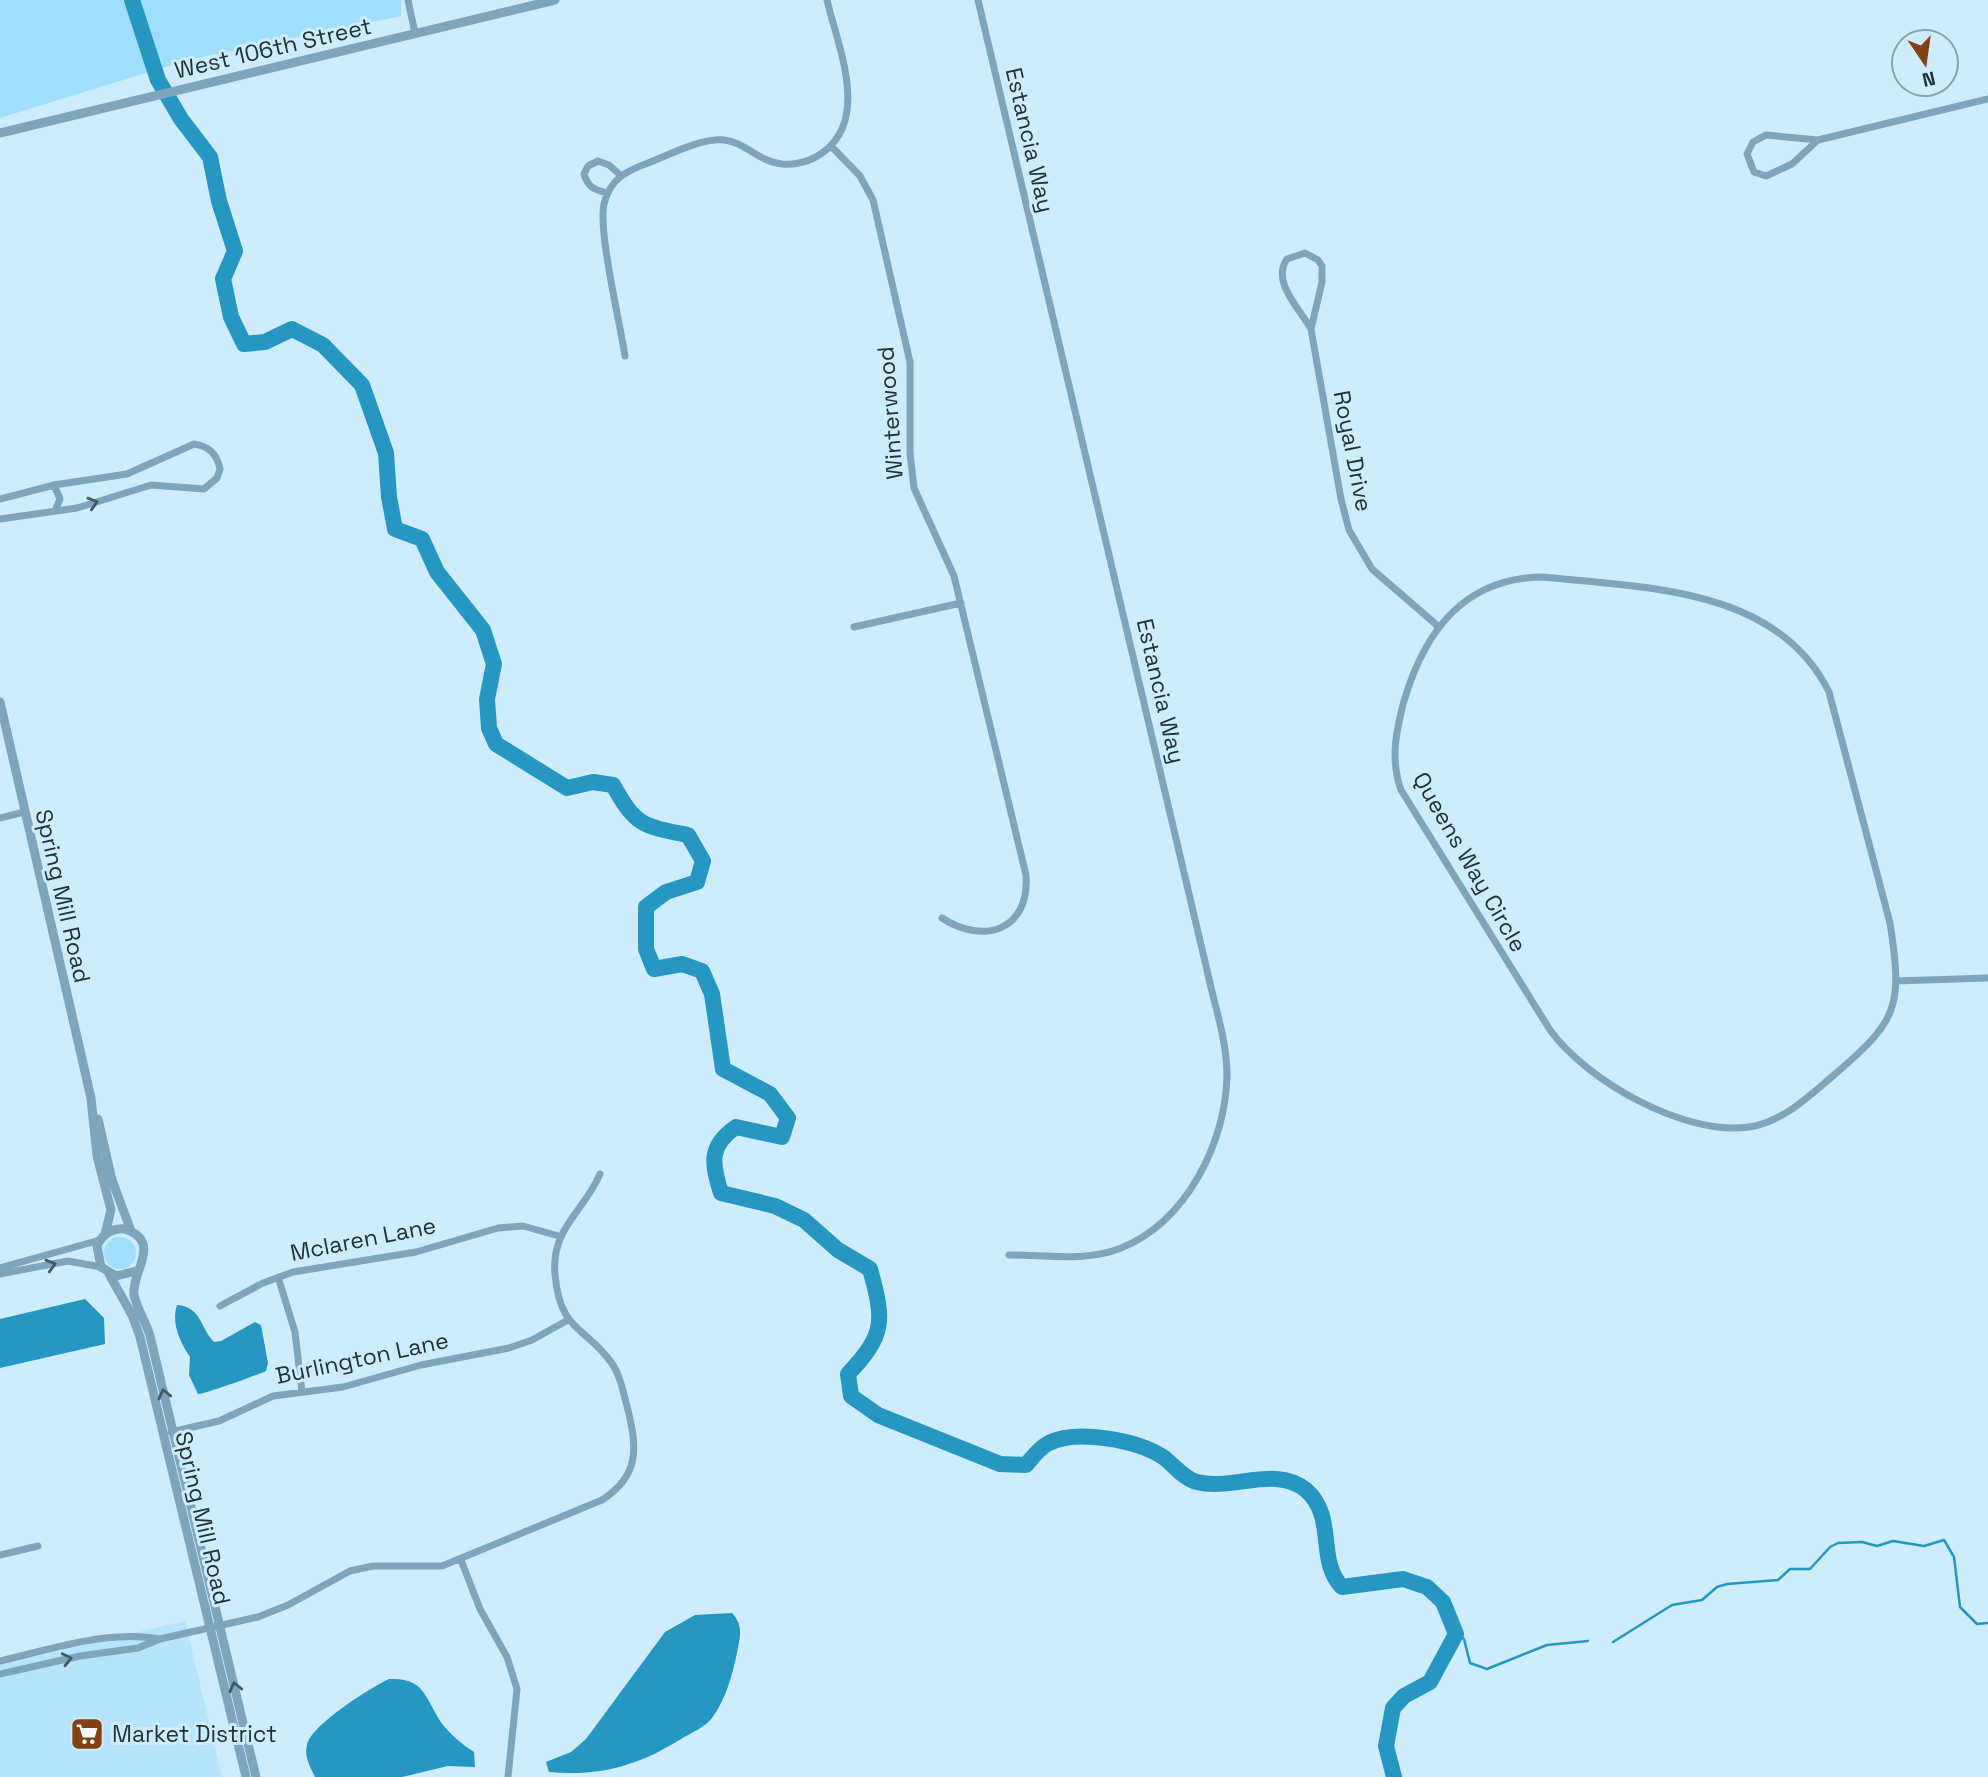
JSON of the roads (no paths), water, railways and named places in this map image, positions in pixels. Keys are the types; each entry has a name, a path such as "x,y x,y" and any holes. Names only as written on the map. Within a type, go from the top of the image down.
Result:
{"street":[{"path":"408,0 415,33"},
{"name":"West 106th Street","path":"0,133 555,0"},
{"path":"625,356 604,224 608,193 619,174 714,141 731,142 752,155 781,164 811,159 831,146 844,125 849,105 827,0"},
{"name":"Estancia Way","path":"978,0 1215,1006 1227,1075 1221,1121 1201,1171 1189,1191 1155,1227 1120,1248 1100,1254 1009,1255"},
{"path":"1818,140 1792,164 1772,176 1760,175 1748,161 1753,142 1766,135 1818,140 1988,99"},
{"name":"Winterwood","path":"831,146 860,176 873,200 910,362 910,453 914,488 947,559 961,603 1026,884 1019,910 999,930 976,933 942,918"},
{"path":"608,193 591,188 584,174 588,166 598,161 609,164 619,174"},
{"name":"Royal Drive","path":"1311,329 1322,282 1322,267 1313,256 1293,255 1283,265 1282,281 1311,329 1341,499 1349,530 1372,569 1439,627"},
{"path":"0,499 54,485 127,474 194,444 213,453 220,469 217,478 204,489 151,485 55,512 0,519"},
{"path":"54,485 60,499 55,512"},
{"name":"Queens Way Circle","path":"1545,577 1695,596 1737,610 1785,636 1811,661 1833,702 1890,923 1896,981 1889,1018 1870,1044 1786,1113 1750,1127 1709,1125 1647,1105 1577,1060 1557,1040 1517,979 1408,804 1396,776 1394,745 1412,674 1439,627 1462,604 1484,589 1514,579 1545,577"},
{"path":"854,627 961,603"},
{"name":"Spring Mill Road","path":"0,702 91,1097 97,1156 111,1210 103,1237"},
{"path":"0,818 24,812"},
{"path":"1896,981 1988,978"},
{"name":"Spring Mill Road","path":"91,1097 95,1104 112,1180 131,1231"},
{"path":"0,1674 80,1656 138,1648 160,1639 210,1629 278,1610 350,1571 373,1566 442,1566 602,1500 616,1491 628,1477 634,1455 634,1436 619,1376 610,1360 568,1321 555,1274 559,1236 589,1199 600,1174"},
{"name":"Mclaren Lane","path":"220,1306 278,1277 416,1252 512,1226 559,1236"},
{"path":"0,1268 103,1237 117,1229 131,1231 142,1242 144,1249 144,1257 136,1270 123,1276 110,1274 101,1267 68,1261 0,1274"},
{"path":"101,1267 97,1253 103,1237"},
{"name":"Spring Mill Road","path":"136,1270 134,1295 150,1336 256,1777"},
{"name":"Spring Mill Road","path":"110,1274 136,1323 246,1777"},
{"path":"278,1277 295,1332 302,1392"},
{"name":"Burlington Lane","path":"163,1434 219,1421 273,1396 343,1387 421,1365 509,1348 532,1340 568,1321"},
{"path":"0,1555 38,1546"},
{"path":"461,1560 480,1609 508,1657 517,1689 508,1777"},
{"path":"0,1661 84,1643 143,1636 160,1639"}],"waterway":[{"path":"132,0 158,80 181,119 210,157 219,201 235,251 223,279 231,317 244,344 265,342 292,329 323,345 362,385 386,453 389,497 395,529 422,539 437,572 483,630 494,664 487,699 489,728 496,744 567,788 593,782 613,785 628,809 642,822 688,835 703,861 697,882 666,892 646,907 646,949 654,969 682,964 702,971 712,994 723,1069 770,1094 788,1118 782,1137 736,1127 727,1134 717,1149 714,1164 721,1193 775,1206 804,1220 838,1250 870,1269 878,1301 878,1326 869,1348 848,1374 851,1396 878,1415 1000,1464 1026,1465 1039,1450 1061,1439 1107,1438 1152,1451 1197,1482 1225,1484 1281,1479 1306,1490 1321,1513 1330,1564 1342,1587 1403,1579 1427,1587 1443,1602 1456,1634 1430,1682 1404,1696 1393,1708 1386,1746 1394,1777"},
{"path":"1613,1642 1672,1605 1702,1600 1717,1587 1778,1580 1790,1569 1810,1569 1830,1547 1838,1543 1862,1542 1877,1546 1893,1541 1924,1546 1944,1540 1954,1557 1960,1607 1977,1624 1988,1623"},
{"path":"1454,1630 1464,1639 1470,1663 1487,1669 1547,1645 1588,1641"}],"place":[{"name":"Market District","path":"87,1734"}]}
